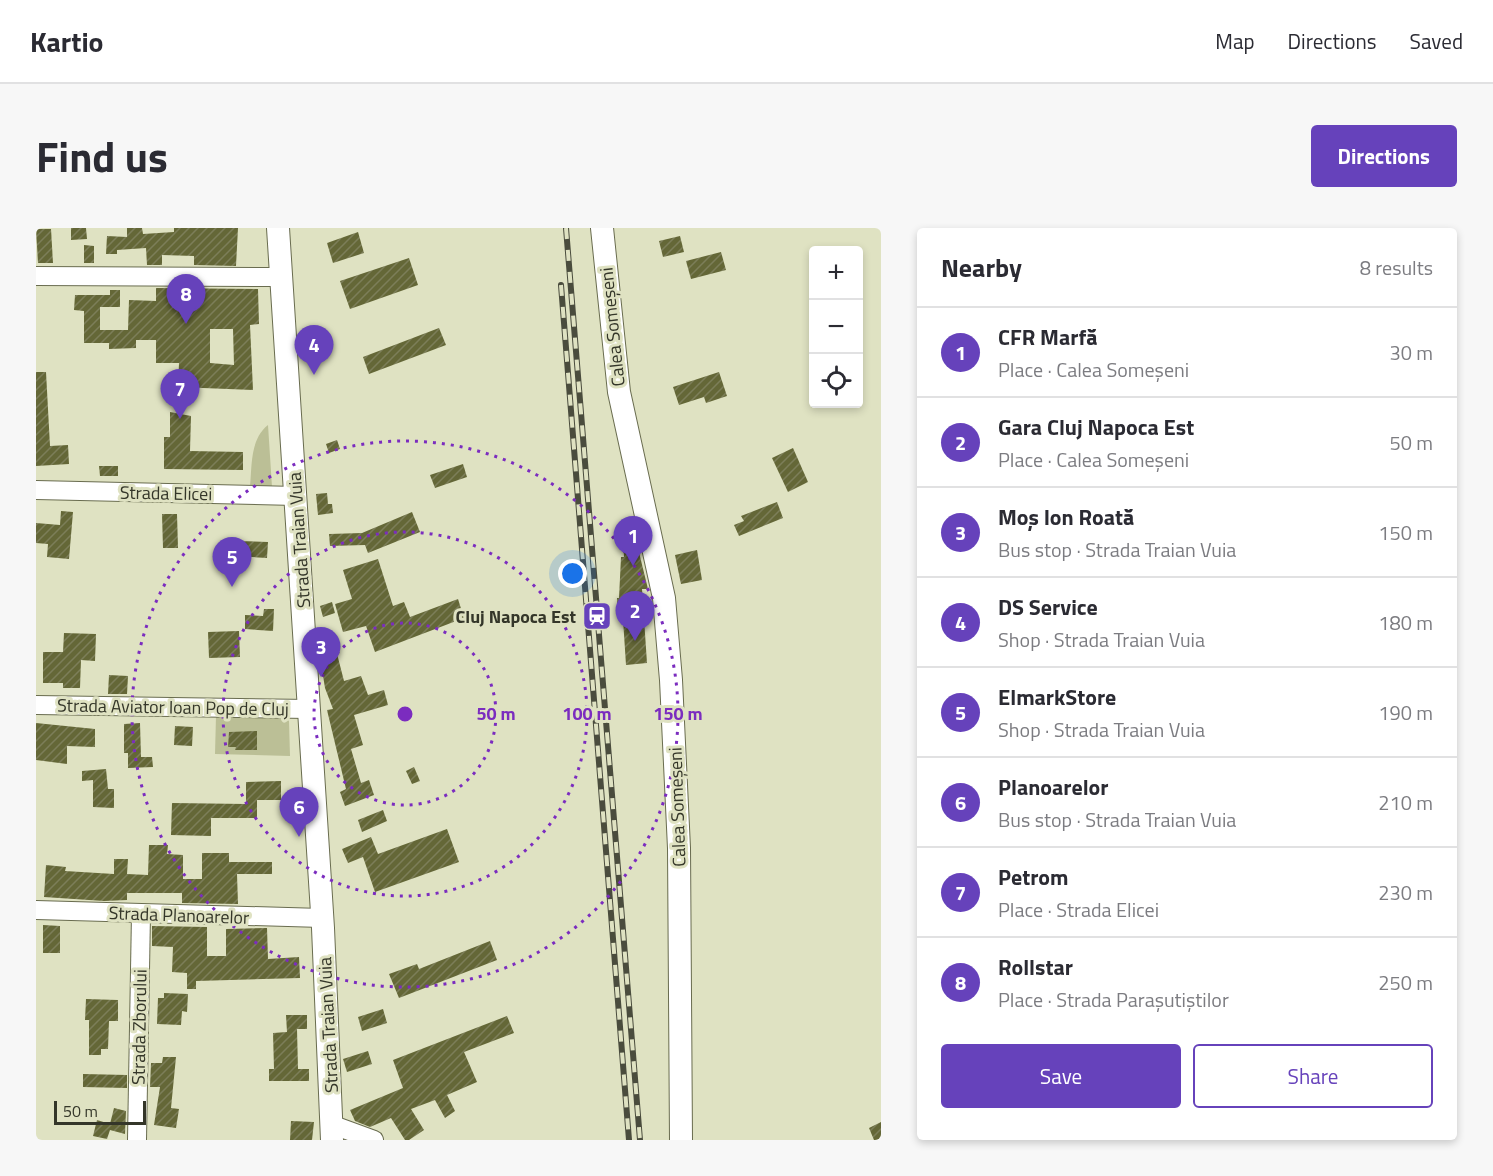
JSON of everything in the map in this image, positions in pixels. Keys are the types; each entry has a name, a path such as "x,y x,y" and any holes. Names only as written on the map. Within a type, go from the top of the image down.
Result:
{"main road":[{"name":"Strada Traian Vuia","path":"278,228 310,709 333,1133"},
{"name":"Calea Someșeni","path":"602,228 619,392 664,598 671,680 679,848 681,1140"}],"street":[{"path":"36,276 281,277"},
{"name":"Strada Elicei","path":"36,490 296,496"},
{"name":"Strada Aviator Ioan Pop de Cluj","path":"36,705 310,709"},
{"name":"Strada Planoarelor","path":"36,910 322,918"},
{"name":"Strada Zborului","path":"137,1140 141,914"},
{"path":"333,1133 374,1140"}],"green space":[{"path":"268,425 272,487 250,487 255,445"},
{"path":"216,716 283,716 289,721 290,756 215,754"}],"building":[{"path":"71,228 86,228 87,239 71,240"},
{"path":"127,228 142,228 143,234 174,232 174,228 238,228 236,266 194,265 194,256 162,255 162,265 147,265 146,248 117,250 117,254 106,254 107,236 127,237"},
{"path":"36,229 51,229 53,263 38,263"},
{"path":"358,232 364,253 333,263 327,243"},
{"path":"680,236 684,252 663,257 659,241"},
{"path":"84,245 94,246 94,263 84,263"},
{"path":"721,252 726,270 691,279 686,261"},
{"path":"409,258 418,285 350,309 340,281"},
{"path":"156,288 258,289 259,324 250,325 253,390 178,387 179,363 156,363 156,340 136,340 136,348 109,349 109,343 84,343 84,311 74,310 75,295 110,295 110,290 120,290 120,307 100,307 100,330 128,330 129,300 156,301","holes":["210,329 233,329 234,365 210,363"]},
{"path":"439,328 446,345 369,374 363,357"},
{"path":"325,339 327,349 313,352 311,342"},
{"path":"36,372 46,372 50,446 68,445 69,464 36,466"},
{"path":"719,372 727,396 706,403 704,397 679,405 673,387"},
{"path":"170,412 191,416 190,451 243,452 243,470 164,469 164,437 170,437"},
{"path":"337,440 340,449 329,453 326,444"},
{"path":"793,448 808,482 788,492 772,458"},
{"path":"463,464 467,477 435,488 430,475"},
{"path":"99,466 118,466 118,476 100,476"},
{"path":"327,493 328,504 332,504 333,513 318,515 316,494"},
{"path":"777,502 783,518 739,536 734,525 744,521 741,516"},
{"path":"61,511 73,512 69,559 47,557 48,544 36,543 36,523 60,525"},
{"path":"412,512 420,532 368,553 365,545 330,546 329,534 362,533"},
{"path":"162,514 177,514 178,548 163,548"},
{"path":"634,532 648,589 642,589 647,663 626,665 623,619 618,619 617,598 619,598 621,557 624,557 623,536 634,536"},
{"path":"238,541 268,542 267,558 237,556"},
{"path":"697,550 702,580 681,584 675,555"},
{"path":"378,559 393,606 404,602 410,617 458,599 464,618 375,652 366,626 343,632 335,604 352,599 343,570"},
{"path":"332,602 335,613 323,617 320,606"},
{"path":"264,609 274,609 273,631 245,629 245,615 263,616"},
{"path":"239,631 240,657 209,658 208,632"},
{"path":"64,633 96,634 95,661 81,660 80,688 63,688 63,683 43,683 43,652 63,652"},
{"path":"335,646 344,681 361,676 368,695 384,690 388,705 354,715 363,745 351,749 361,783 369,780 374,795 345,806 340,792 346,789 327,710 333,709 325,688 319,651"},
{"path":"109,675 128,676 127,694 108,694"},
{"path":"36,723 95,729 95,747 67,746 67,764 36,760"},
{"path":"140,723 141,757 152,757 153,767 128,768 128,753 124,753 124,724"},
{"path":"175,726 193,727 192,746 174,745"},
{"path":"257,731 257,750 235,750 236,747 228,747 229,732"},
{"path":"414,767 420,781 412,784 406,771"},
{"path":"106,769 108,789 114,789 114,808 93,807 93,780 82,781 82,771"},
{"path":"281,781 281,800 257,800 257,818 211,818 211,836 171,835 172,803 246,804 246,782"},
{"path":"383,810 387,821 362,832 358,820"},
{"path":"447,829 459,862 375,892 363,857 348,863 342,849 371,837 378,854"},
{"path":"149,845 168,845 167,854 183,855 183,879 202,879 202,853 229,853 229,862 272,862 272,874 237,874 238,904 182,903 182,893 127,893 127,900 104,901 44,897 46,865 66,867 65,871 114,874 114,859 128,859 127,874 148,875"},
{"path":"43,925 60,926 60,953 43,953"},
{"path":"152,926 207,927 207,956 226,956 226,929 267,928 268,959 299,957 300,978 196,981 196,989 187,989 187,973 172,972 173,947 152,946"},
{"path":"490,941 497,960 399,998 389,974 417,964 419,969"},
{"path":"164,993 188,994 187,1012 182,1011 181,1025 157,1024 158,998 164,998"},
{"path":"86,999 118,1000 118,1021 109,1021 108,1049 101,1049 101,1055 89,1055 89,1020 85,1020"},
{"path":"383,1009 387,1023 362,1031 358,1017"},
{"path":"286,1015 307,1015 307,1029 297,1029 298,1069 309,1069 309,1081 269,1081 269,1069 274,1069 273,1033 287,1032"},
{"path":"507,1016 514,1033 464,1052 477,1082 447,1095 455,1111 445,1118 435,1100 411,1109 424,1130 409,1140 405,1140 391,1118 370,1127 355,1121 350,1110 403,1088 393,1060"},
{"path":"368,1051 372,1064 347,1072 343,1059"},
{"path":"163,1057 176,1057 171,1108 179,1109 176,1128 154,1125 160,1087 150,1087 151,1063 162,1063"},
{"path":"83,1074 127,1075 127,1088 83,1087"},
{"path":"114,1108 126,1111 125,1134 110,1130 107,1139 93,1136 97,1120 110,1124"},
{"path":"291,1121 314,1122 312,1140 290,1140"},
{"path":"881,1122 881,1140 874,1140 869,1128"}],"railway":[{"path":"566,228 640,1140"},
{"path":"561,285 629,1140"}],"place":[{"name":"Rollstar","path":"186,324"},
{"name":"DS Service","path":"314,375"},
{"name":"Petrom","path":"180,419"},
{"name":"CFR Marfă","path":"633,566"},
{"name":"ElmarkStore","path":"232,587"},
{"name":"Cluj Napoca Est","path":"597,616"},
{"name":"Gara Cluj Napoca Est","path":"635,641"},
{"name":"Moș Ion Roată","path":"321,677"},
{"name":"Planoarelor","path":"299,837"}]}
